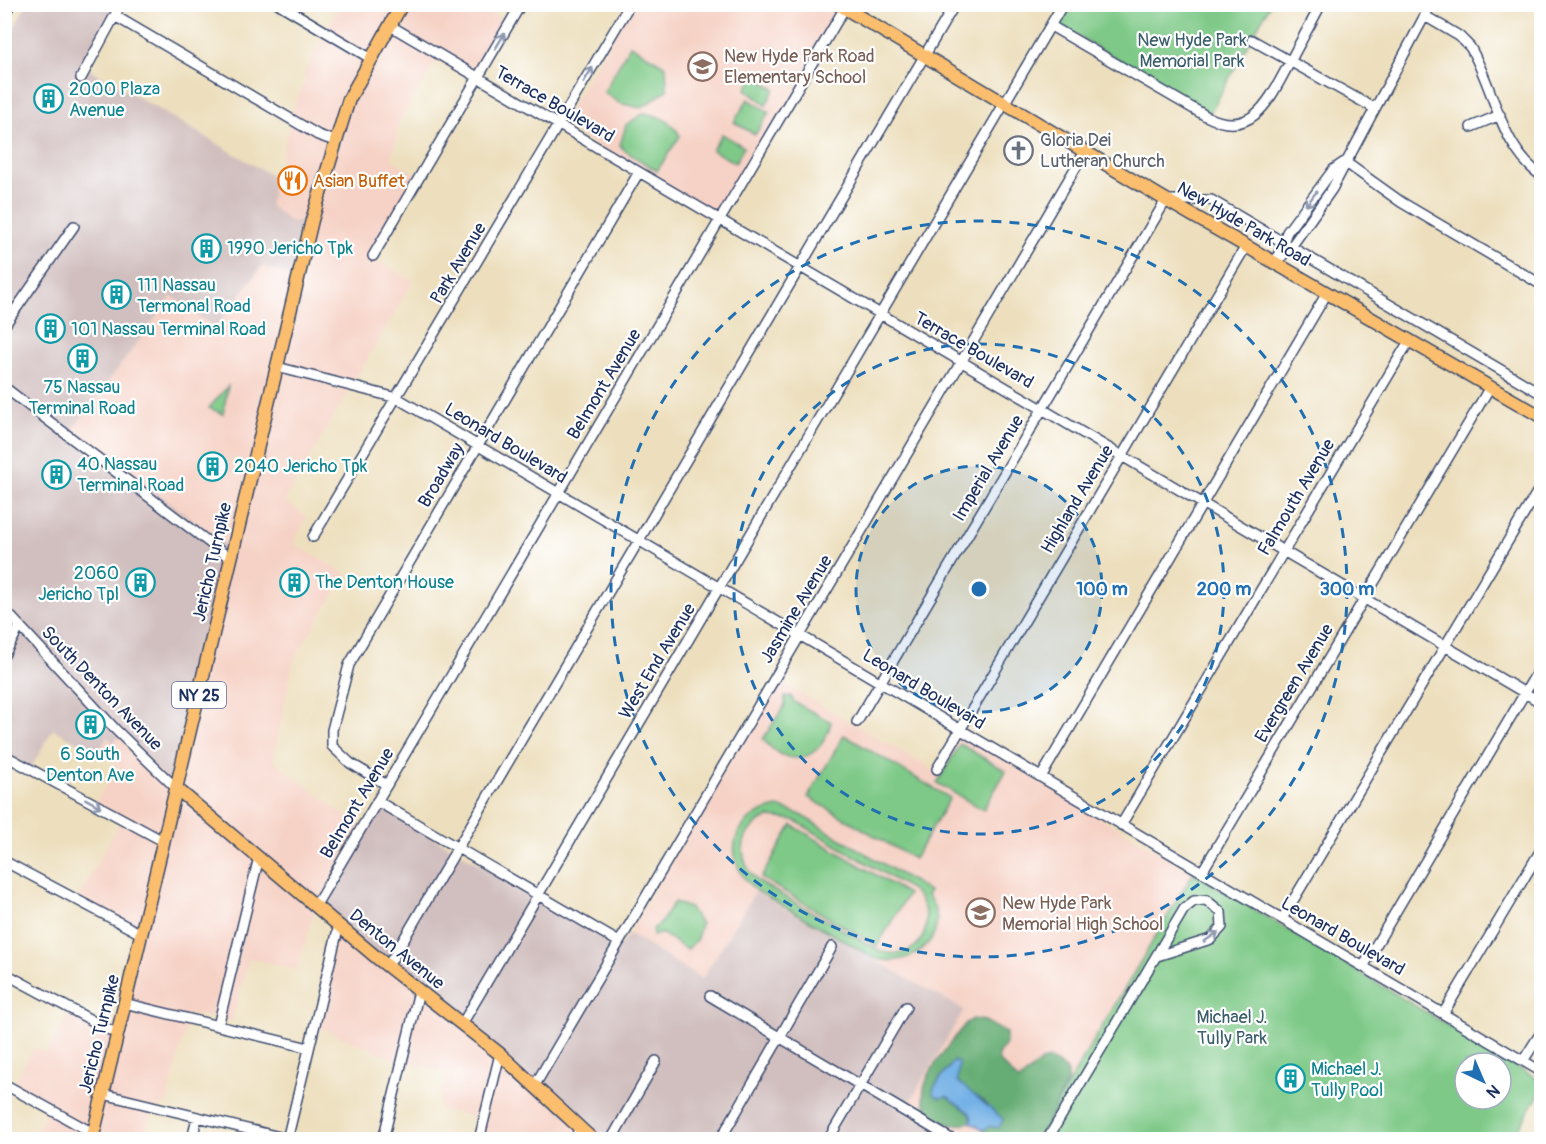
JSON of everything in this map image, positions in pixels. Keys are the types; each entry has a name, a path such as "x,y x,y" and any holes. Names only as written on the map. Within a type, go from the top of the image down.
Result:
{"main road":[{"name":"Jericho Turnpike","path":"93,1136 312,220 349,99 402,4"},
{"name":"New Hyde Park Road","path":"843,6 1166,200 1542,417"},
{"name":"Denton Avenue","path":"176,788 388,966 500,1054 535,1085 577,1133 592,1140"}],"street":[{"path":"81,78 121,4"},
{"path":"279,4 370,58"},
{"path":"373,256 521,4"},
{"name":"Park Avenue","path":"313,537 630,4"},
{"path":"388,966 955,4"},
{"name":"West End Avenue","path":"462,1024 1063,4"},
{"path":"1051,26 1212,120 1230,123 1254,116 1270,98 1321,4"},
{"path":"1275,263 1291,247 1332,189 1431,4"},
{"name":"Belmont Avenue","path":"316,905 720,220 843,6"},
{"path":"115,16 318,135 335,141"},
{"path":"1425,16 1459,36 1470,47 1521,159 1542,176"},
{"name":"Terrace Boulevard","path":"389,25 1542,703"},
{"path":"1252,40 1374,108"},
{"path":"1472,127 1500,115"},
{"name":"Jasmine Avenue","path":"535,1085 1086,150"},
{"path":"1275,263 1282,242 1333,170 1345,162"},
{"path":"1345,162 1401,202 1542,285"},
{"name":"Broadway","path":"387,785 350,763 332,746 332,730 344,682 355,654 639,172"},
{"path":"1166,200 1211,200 1542,394"},
{"name":"Imperial Avenue","path":"857,722 1166,200"},
{"path":"4,326 74,226"},
{"name":"Highland Avenue","path":"937,769 1246,246"},
{"path":"1041,777 1327,293"},
{"name":"Falmouth Avenue","path":"1122,825 1409,340"},
{"name":"Leonard Boulevard","path":"277,367 397,398 1542,1072"},
{"path":"4,387 231,559"},
{"name":"Evergreen Avenue","path":"1202,872 1490,387"},
{"path":"1282,920 1542,484"},
{"name":"South Denton Avenue","path":"4,609 116,730 176,788"},
{"path":"5,651 20,626"},
{"path":"1363,967 1542,664"},
{"path":"4,754 163,841"},
{"path":"377,801 619,942"},
{"path":"1443,1014 1542,848"},
{"path":"218,1026 259,856"},
{"path":"4,861 141,934"},
{"path":"1047,1140 1157,956 1189,904 1206,900 1221,912 1222,927 1211,939 1157,956"},
{"path":"103,1094 289,1139 339,925"},
{"path":"720,1140 832,946"},
{"path":"4,973 117,1034"},
{"path":"383,1140 419,991"},
{"path":"710,996 860,1085 939,1136 953,1140"},
{"path":"124,1003 309,1048"},
{"path":"828,1140 906,1007"},
{"path":"1523,1061 1542,1030"},
{"path":"479,1140 500,1054"},
{"path":"611,1140 656,1061"},
{"path":"4,1084 93,1136"},
{"path":"192,1140 197,1117"}],"shaded area":[{"name":"New Hyde Park Road Elementary School","path":"838,4 844,8 720,218 561,124 632,5"},
{"path":"26,5 119,5 86,67 276,178 269,205 291,222 312,220 298,279 262,266 215,328 172,296 73,429 233,550 176,788 121,736 113,742 107,737 98,753 53,729 31,768 5,754 5,44"},
{"path":"340,5 477,5 503,20 469,78 437,60 399,122 392,160 418,175 371,257 413,281 284,501 307,517 293,543 346,574 294,659 273,760 361,828 316,905 297,970 249,958 232,1021 189,1014 167,1102 150,1116 144,1139 32,1139 49,1107 12,1087 34,1047 47,1053 71,1008 115,1032 140,932 77,900 122,818 96,803 117,764 98,753 233,551 73,429 173,296 262,266 298,279 303,219 291,222 269,205 295,102 306,80 302,77"},
{"name":"New Hyde Park Memorial High School","path":"778,680 938,773 961,734 1193,873 1035,1139 970,1139 908,1105 964,1010 755,892 702,979 629,934"},
{"path":"380,806 620,946 629,934 702,979 755,892 964,1010 908,1105 970,1139 593,1139 316,905"},
{"path":"339,925 593,1139 479,1139 484,1119 438,1109 447,1072 402,1062 315,1026"}],"green space":[{"name":"New Hyde Park Memorial Park","path":"1068,5 1270,5 1210,113 1057,24"},
{"path":"630,45 666,66 667,90 641,108 619,103 604,92"},
{"path":"758,75 775,89 766,105 746,89 752,78"},
{"path":"748,99 769,112 755,135 734,122"},
{"path":"644,113 665,120 680,136 657,171 625,151 620,145 626,125"},
{"path":"722,134 744,147 735,163 712,150"},
{"path":"228,386 223,414 209,408"},
{"path":"791,696 794,702 831,722 820,746 803,757 793,758 783,755 763,739 785,705 785,697"},
{"path":"844,735 950,798 914,859 808,797"},
{"path":"960,744 1006,771 983,810 937,783"},
{"path":"778,807 799,814 929,891 927,895 935,909 937,922 934,935 916,954 903,959 889,961 874,958 755,890 744,878 737,865 736,840 741,829 750,819","holes":["770,817 794,820 912,890 921,902 926,926 923,937 916,945 907,951 894,954 880,951 759,882 751,874 743,855 746,837 751,829"]},
{"path":"792,825 908,894 877,946 761,878"},
{"name":"Michael J. Tully Park","path":"1193,873 1491,1051 1453,1051 1453,1111 1513,1111 1513,1064 1541,1081 1541,1091 1512,1139 1035,1140"},
{"path":"674,902 690,908 701,924 697,939 687,950 663,934 653,935 653,929 660,924"},
{"path":"973,1019 985,1021 1006,1033 1006,1044 998,1055 999,1061 1019,1081 1041,1061 1049,1059 1067,1070 1067,1082 1038,1139 983,1139 984,1128 1003,1119 994,1114 983,1101 964,1089 948,1068 934,1087 970,1113 972,1120 957,1125 949,1124 929,1111 924,1100 924,1087 930,1074 966,1023"}],"water":[{"path":"954,1061 959,1063 957,1081 1003,1119 999,1128 989,1126 983,1130 970,1122 972,1119 970,1113 947,1096 940,1098 933,1094 934,1087"}],"railway":[{"path":"4,26 16,4"}],"place":[{"name":"New Hyde Park Road Elementary School","path":"703,66"},
{"name":"2000 Plaza Avenue","path":"48,99"},
{"name":"Gloria Dei Lutheran Church","path":"1019,150"},
{"name":"Asian Buffet","path":"292,181"},
{"name":"1990 Jericho Tpk","path":"206,248"},
{"name":"111 Nassau Termonal Road","path":"116,295"},
{"name":"101 Nassau Terminal Road","path":"50,329"},
{"name":"75 Nassau Terminal Road","path":"82,358"},
{"name":"2040 Jericho Tpk","path":"213,466"},
{"name":"40 Nassau Terminal Road","path":"56,474"},
{"name":"The Denton House","path":"294,582"},
{"name":"2060 Jericho Tpl","path":"140,583"},
{"name":"6 South Denton Ave","path":"90,725"},
{"name":"New Hyde Park Memorial High School","path":"981,913"},
{"name":"Michael J. Tully Pool","path":"1290,1079"}]}
